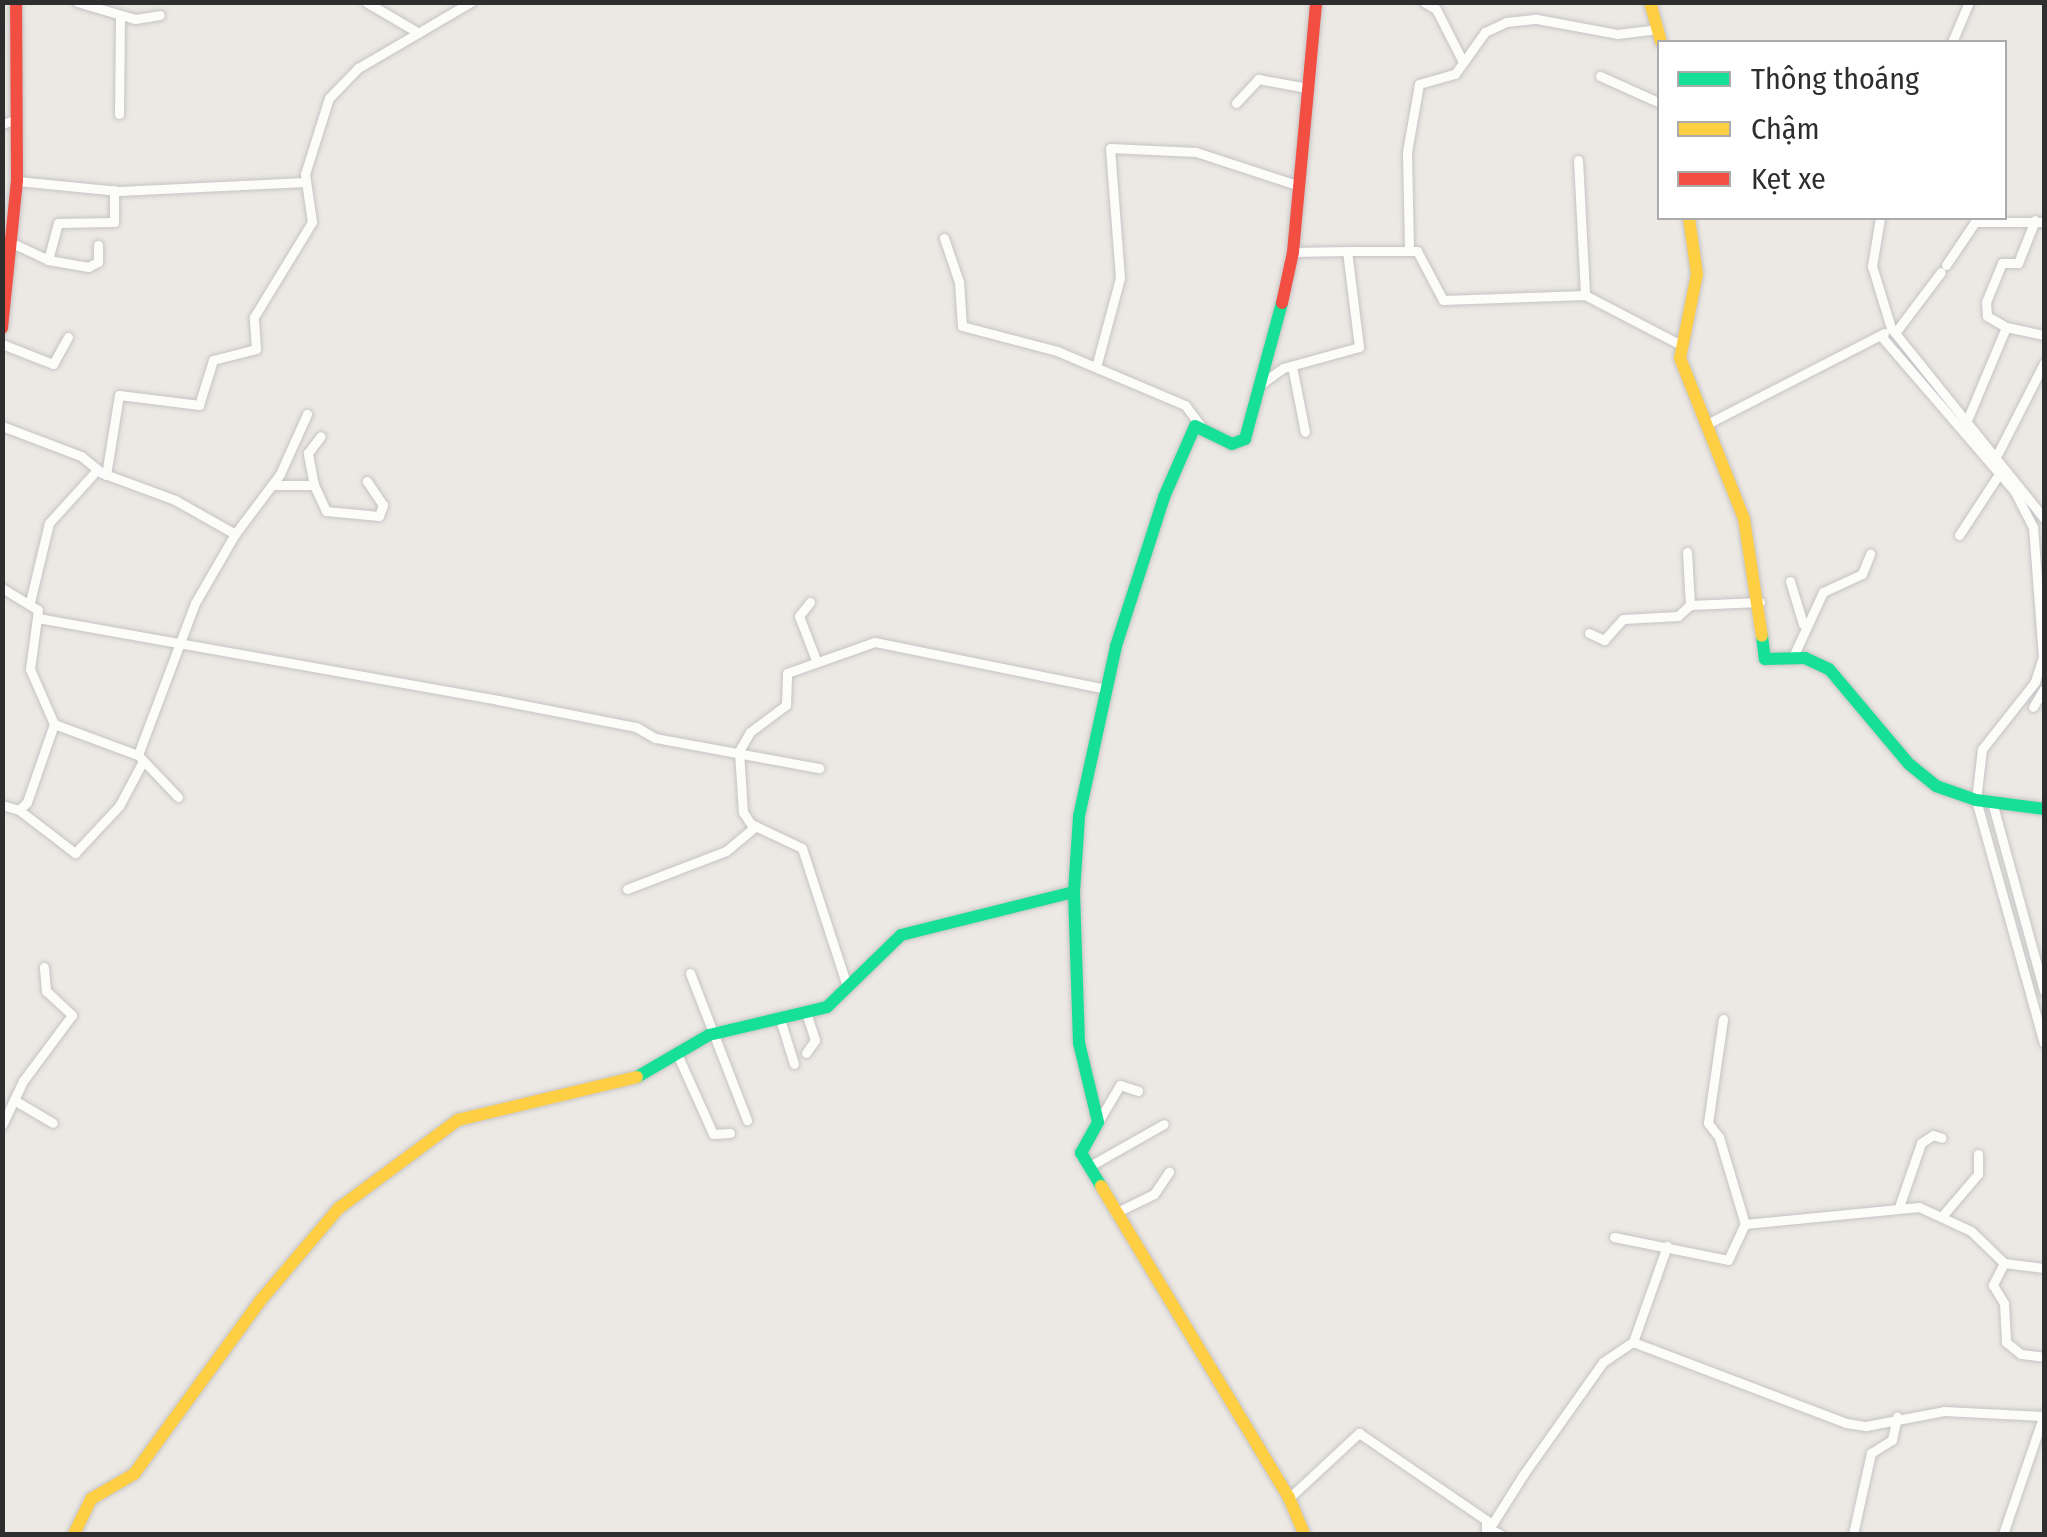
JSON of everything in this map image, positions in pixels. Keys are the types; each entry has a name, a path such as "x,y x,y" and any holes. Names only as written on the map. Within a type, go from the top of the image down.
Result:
{"street":[{"path":"2,328 18,181 9,26 16,2"},
{"path":"77,2 120,16 160,15"},
{"path":"366,2 419,32"},
{"path":"30,602 49,523 102,472 119,395 200,405 213,360 256,348 254,317 312,222 305,182 329,98 358,68 419,32 432,31 471,2"},
{"path":"944,238 959,282 962,326 1021,337 1186,405 1200,425 1239,444 1259,386 1293,252 1316,2"},
{"path":"1424,2 1436,8 1463,62"},
{"path":"1409,249 1412,97 1419,84 1454,74 1485,32 1506,22 1537,19 1617,34 1660,36 1650,2"},
{"path":"1953,40 1969,2"},
{"path":"120,16 120,114"},
{"path":"1600,76 1657,102"},
{"path":"1236,103 1258,78 1307,88"},
{"path":"2,124 17,119"},
{"path":"1096,368 1120,278 1110,148 1196,152 1298,185"},
{"path":"1578,160 1585,296"},
{"path":"18,181 114,190 305,182"},
{"path":"48,260 58,223 114,222 114,190"},
{"path":"1689,220 1697,274 1680,344 1744,519 1760,602 1765,659 1792,659 1829,668 1918,774 1976,800 2044,809"},
{"path":"1880,220 1872,266 1888,332 1999,474 2033,528 2044,646 2034,682 1982,749 1976,800 2044,1043"},
{"path":"1709,423 1888,332 1944,268 1975,222 2040,221 2018,263 2002,263 1984,307 1987,316 2006,328 2044,335"},
{"path":"12,243 48,260 94,266 98,246"},
{"path":"1293,252 1409,249 1427,262 1442,300 1585,296 1680,344"},
{"path":"1259,386 1292,366 1359,347 1346,252"},
{"path":"1968,418 2006,328"},
{"path":"1888,332 1968,418 2044,512"},
{"path":"2,344 53,364 68,337"},
{"path":"1998,453 2044,363"},
{"path":"1292,366 1305,432"},
{"path":"2,805 19,810 74,853 118,806 140,758 200,593 235,534 272,485 307,414"},
{"path":"1098,1122 1079,1043 1074,892 1079,816 1131,593 1189,437 1200,425"},
{"path":"2,426 81,456 102,472 175,500 235,534"},
{"path":"321,436 308,454 314,485 326,511 379,516 383,505 368,481"},
{"path":"1959,535 1999,474"},
{"path":"272,485 314,485"},
{"path":"1686,552 1690,604"},
{"path":"1792,659 1803,624 1822,605 1826,589 1862,574 1870,554"},
{"path":"1790,581 1803,624"},
{"path":"2,588 30,602 38,618 30,670 54,724 32,794 19,810"},
{"path":"810,602 799,616 816,660"},
{"path":"1589,634 1604,640 1623,619 1678,616 1690,604 1760,602"},
{"path":"38,618 503,701 819,768"},
{"path":"847,986 802,848 756,826 743,812 739,751 750,732 786,705 786,673 816,660 883,643 1106,689"},
{"path":"2039,702 2044,689"},
{"path":"54,724 140,758 178,797"},
{"path":"1992,802 2044,991"},
{"path":"627,889 726,851 756,826"},
{"path":"74,1534 91,1499 134,1474 223,1360 260,1301 339,1208 386,1168 464,1116 616,1086 678,1056 709,1035 834,1003 900,935 1074,892"},
{"path":"2,1125 14,1100 72,1015 46,991 44,967"},
{"path":"690,973 709,1035 747,1120"},
{"path":"806,1013 814,1040 806,1053"},
{"path":"780,1019 794,1064"},
{"path":"1614,1237 1728,1260 1744,1224 1719,1136 1708,1123 1723,1019"},
{"path":"678,1056 714,1134 730,1133"},
{"path":"1138,1090 1120,1084 1081,1151 1289,1498 1304,1534"},
{"path":"14,1100 53,1123"},
{"path":"1088,1167 1164,1124"},
{"path":"1899,1207 1921,1144 1933,1135 1942,1138"},
{"path":"1943,1215 1978,1174 1978,1154"},
{"path":"1116,1213 1154,1194 1169,1172"},
{"path":"1744,1224 1899,1207 1943,1215 2004,1264 2044,1268"},
{"path":"1488,1532 1603,1362 1633,1342 1667,1246"},
{"path":"2004,1264 1993,1284 2002,1295 2006,1342 2021,1354 2044,1357"},
{"path":"1633,1342 1846,1423 1866,1426 1944,1411 2044,1414 2003,1534"},
{"path":"1853,1534 1871,1453 1892,1440 1897,1418"},
{"path":"1289,1498 1359,1433 1428,1474 1446,1497 1486,1520 1488,1532"},
{"path":"1488,1532 1500,1534"}],"traffic: fast":[{"path":"1101,1186 1081,1153 1098,1122 1079,1043 1074,892 1079,816 1116,646 1164,497 1195,426 1232,444 1245,439 1282,303"},
{"path":"1762,636 1765,659 1805,658 1829,669 1909,764 1936,786 1976,800 2044,809"},
{"path":"637,1077 709,1035 827,1007 901,935 1074,892"}],"traffic: slow":[{"path":"1650,2 1660,40"},
{"path":"1689,220 1697,274 1680,358 1744,519 1762,636"},
{"path":"74,1534 91,1499 134,1474 260,1301 339,1208 458,1120 637,1077"},
{"path":"1101,1186 1289,1498 1304,1534"}],"traffic: jam":[{"path":"2,328 17,181 16,2"},
{"path":"1282,303 1293,252 1316,2"}]}
